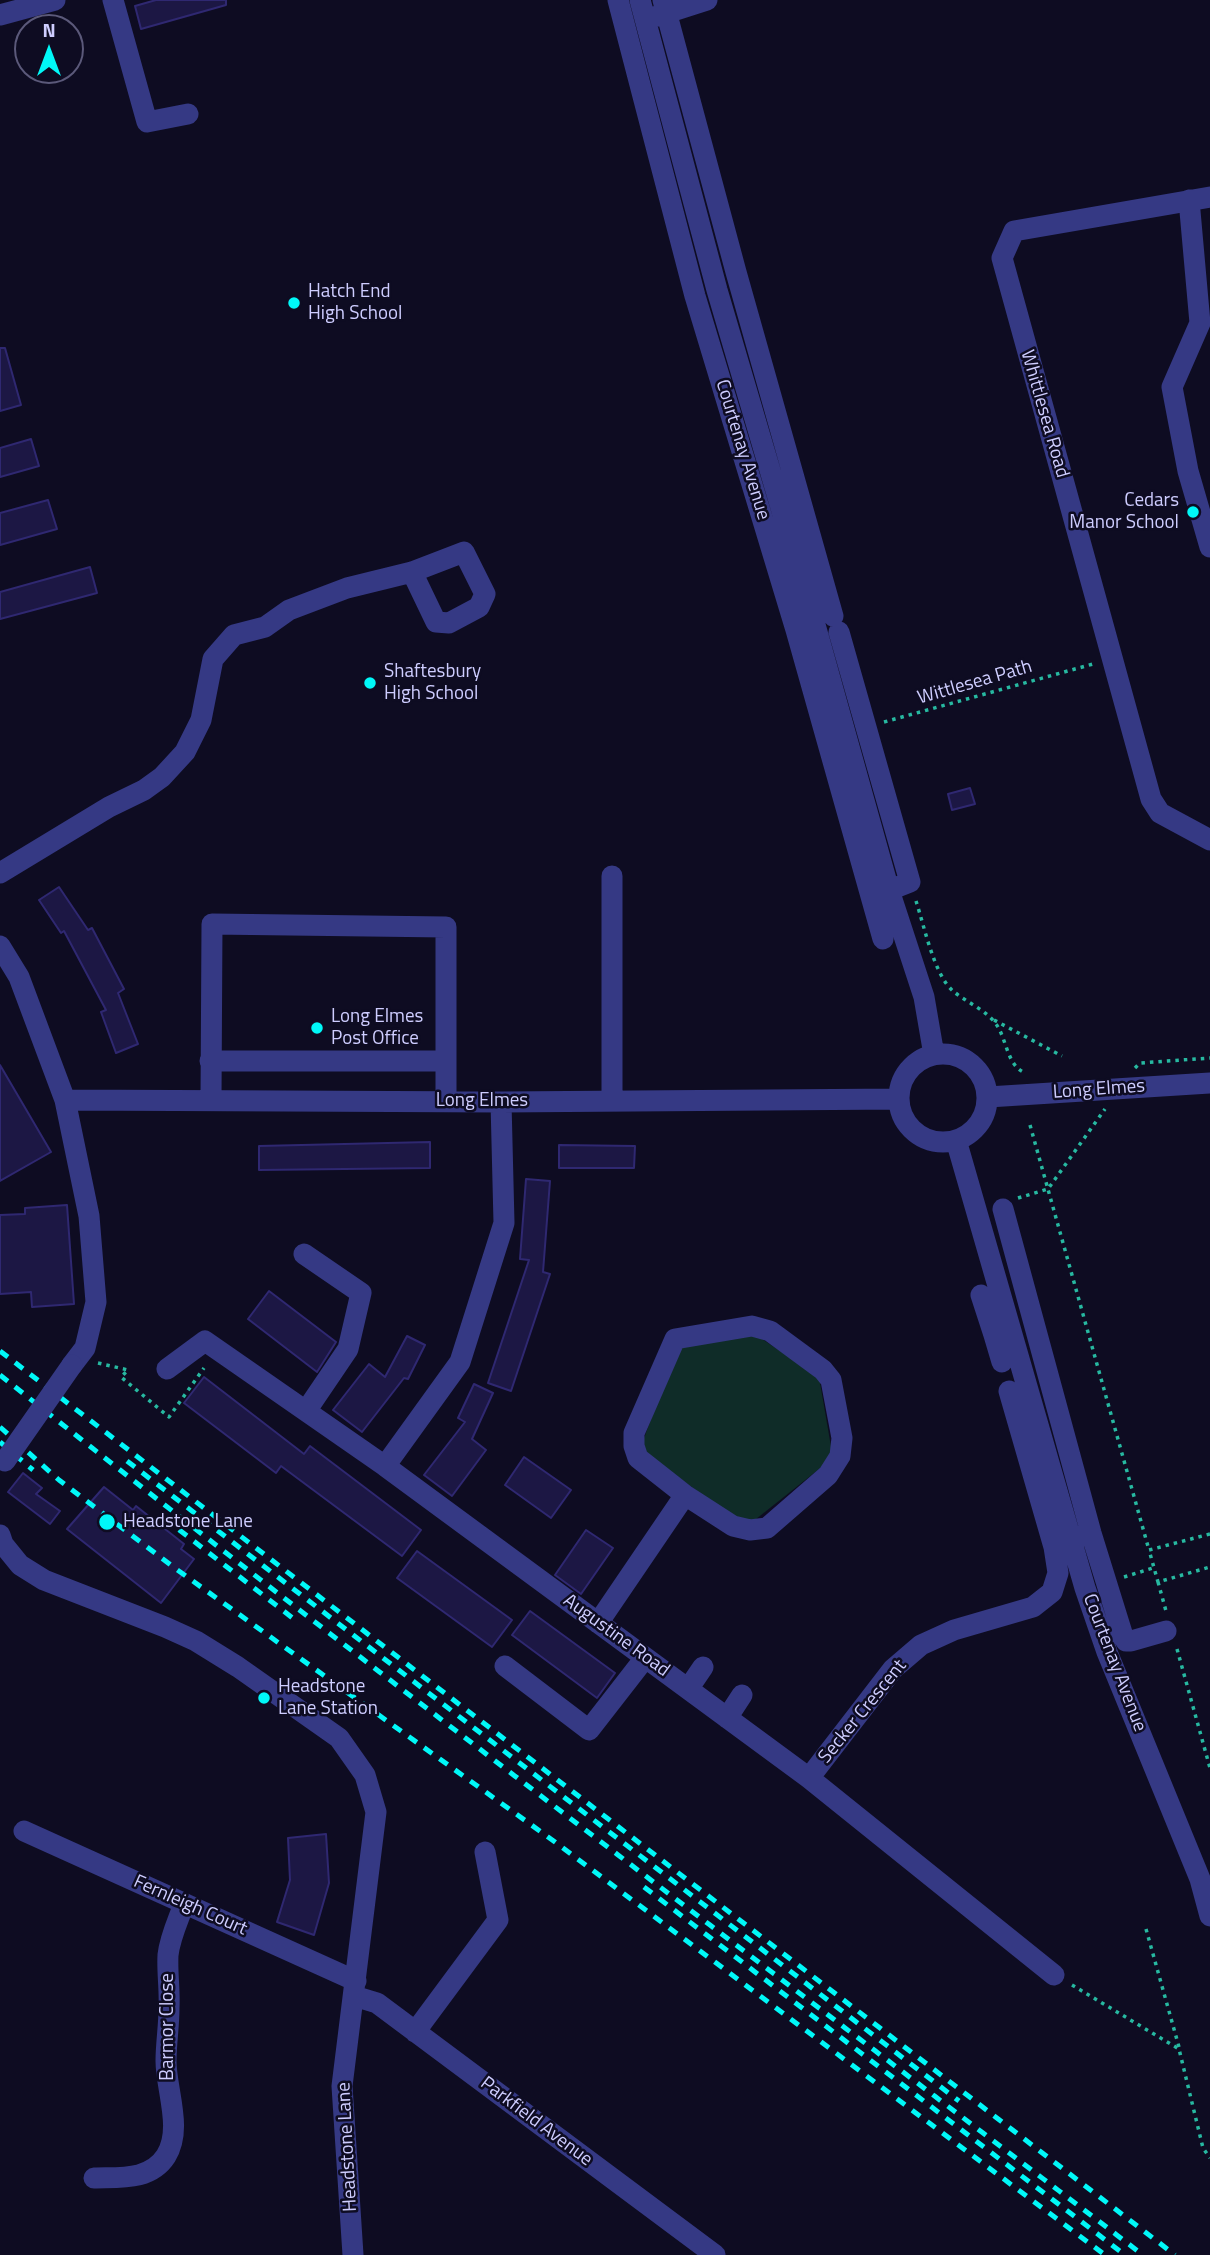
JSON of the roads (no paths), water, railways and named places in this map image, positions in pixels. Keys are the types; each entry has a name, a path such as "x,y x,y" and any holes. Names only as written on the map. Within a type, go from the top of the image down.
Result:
{"street":[{"path":"0,15 55,0"},
{"path":"113,0 147,122 188,114"},
{"name":"Courtenay Avenue","path":"618,0 695,296 820,626 880,893 883,939"},
{"path":"643,10 707,0"},
{"name":"Courtenay Avenue","path":"664,6 739,285 816,592 827,668 880,893 924,997 934,1055"},
{"name":"Courtenay Avenue","path":"643,10 717,290 816,592"},
{"path":"1199,199 1200,323 1172,387 1188,471 1210,547"},
{"name":"Whittlesea Road","path":"1199,199 1014,231 1002,258 1151,799 1160,813 1210,840"},
{"path":"695,296 717,290"},
{"path":"0,873 162,777 185,752 201,720 213,659 234,635 265,627 289,610 346,588 412,572"},
{"name":"Courtenay Avenue","path":"820,626 847,662 910,882 880,893"},
{"path":"827,668 847,662"},
{"path":"612,876 612,1101"},
{"path":"211,1099 212,923 446,927 446,1101"},
{"path":"0,946 19,977 65,1100 89,1216 96,1302 85,1348 3,1467"},
{"path":"934,1055 955,1056 974,1066 982,1077 988,1097 987,1108 980,1124 967,1136 956,1140 935,1142 921,1137 909,1127 902,1114 899,1099 901,1084 908,1071 920,1061 934,1055"},
{"path":"211,1061 446,1061"},
{"name":"Long Elmes","path":"988,1097 1210,1083"},
{"name":"Long Elmes","path":"65,1100 501,1102 899,1099"},
{"path":"385,1466 460,1362 504,1223 501,1102"},
{"name":"Courtenay Avenue","path":"956,1140 1018,1403 1072,1540 1107,1652 1200,1879 1210,1916"},
{"path":"1009,1204 1072,1540 1126,1640 1171,1634"},
{"path":"304,1254 361,1293 348,1349 306,1411"},
{"path":"990,1291 1023,1281"},
{"path":"752,1325 770,1331 823,1370 831,1380 842,1438 840,1457 828,1475 767,1528 750,1530 733,1526 685,1494 638,1458 634,1446 634,1433 675,1339 752,1325"},
{"path":"1002,1332 1002,1362"},
{"name":"Augustine Road","path":"167,1369 205,1341 385,1466 809,1778 1054,1975"},
{"path":"598,1623 685,1494"},
{"name":"Headstone Lane","path":"0,1535 3,1544 20,1565 44,1580 165,1626 196,1641 238,1667 339,1738 365,1775 376,1812 342,2086 353,2255"},
{"name":"Secker Crescent","path":"809,1778 893,1669 921,1645 954,1630 1033,1607 1052,1592 1072,1540"},
{"path":"505,1666 589,1730 645,1658"},
{"path":"688,1689 703,1667"},
{"path":"727,1718 741,1695"},
{"name":"Fernleigh Court","path":"24,1831 184,1904 355,1988"},
{"path":"415,2032 498,1920 485,1852"},
{"name":"Barmor Close","path":"94,2178 136,2177 149,2172 166,2156 171,2145 173,2132 166,2058 169,1953 172,1935 184,1904"},
{"name":"Parkfield Avenue","path":"355,1988 715,2255"}],"railway":[{"path":"0,1351 1175,2255"},
{"path":"0,1375 426,1708 1143,2255"},
{"path":"0,1427 59,1480 172,1566 555,1842 1105,2255"},
{"path":"0,1442 33,1470"},
{"path":"127,1461 959,2101"},
{"path":"164,1518 299,1623"},
{"path":"644,1887 1125,2255"}],"place":[{"name":"Hatch End High School","path":"294,303"},
{"name":"Cedars Manor School","path":"1193,512"},
{"name":"Shaftesbury High School","path":"370,683"},
{"name":"Long Elmes Post Office","path":"317,1028"},
{"name":"Headstone Lane","path":"107,1522"},
{"name":"Headstone Lane Station","path":"264,1698"}]}
